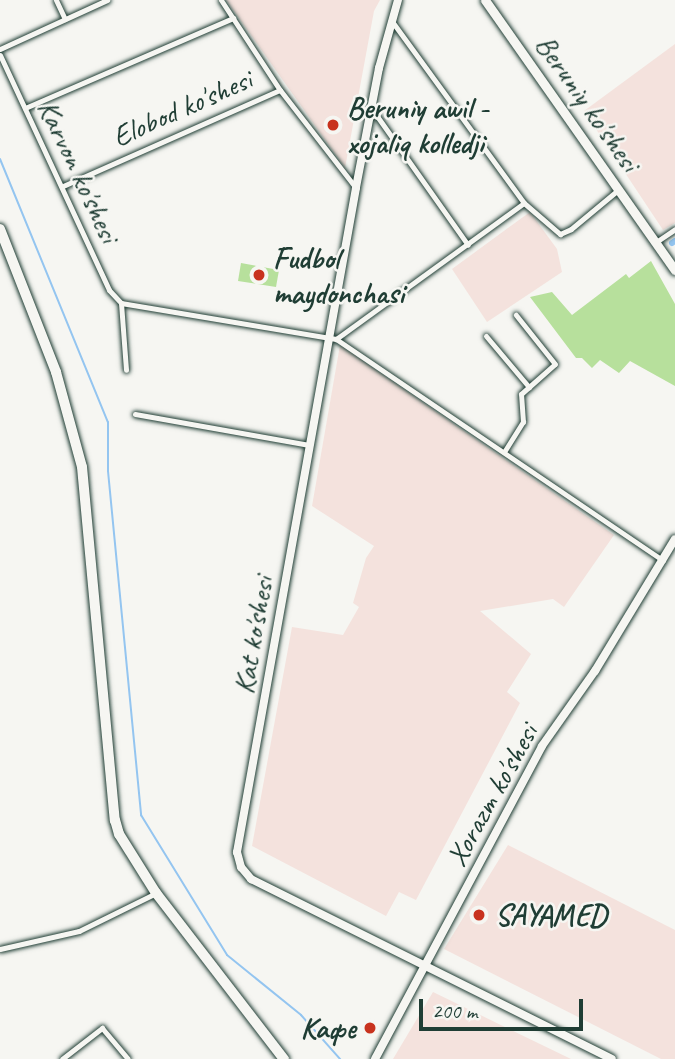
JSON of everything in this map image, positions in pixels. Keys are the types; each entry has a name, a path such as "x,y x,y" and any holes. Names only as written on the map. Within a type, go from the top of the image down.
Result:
{"highway":[{"path":"0,229 52,361 76,436 86,497 114,820 127,849 156,893 282,1058"}],"main road":[{"name":"Beruniy ko'shesi","path":"485,0 675,270"}],"street":[{"path":"56,0 65,19"},
{"path":"0,50 107,0"},
{"path":"221,0 280,90 356,188"},
{"name":"Kat ko'shesi","path":"398,0 391,20 356,188 332,338 309,445 237,852 241,867 251,879 612,1059"},
{"path":"25,108 233,18"},
{"path":"391,20 524,203 560,234 572,229 619,189"},
{"name":"Karvon ko'shesi","path":"0,55 109,290 121,303"},
{"name":"Elobod ko'shesi","path":"63,186 280,90"},
{"path":"372,109 468,246"},
{"path":"332,338 468,246 524,203"},
{"path":"656,242 675,229"},
{"path":"126,370 121,303 332,338 663,560"},
{"path":"503,452 523,422 521,394 555,364 516,315"},
{"path":"486,336 529,387"},
{"path":"135,414 309,445"},
{"name":"Xorazm ko'shesi","path":"375,1059 428,965 542,746 595,671 675,539"},
{"path":"0,949 79,931 156,893"},
{"path":"62,1059 102,1028 128,1059"}],"shaded area":[{"name":"Beruniy awil - xojaliq kolledji","path":"226,0 380,0 374,11 345,168"},
{"path":"675,44 675,223 663,230 584,111"},
{"path":"530,212 557,249 562,272 487,322 452,269"},
{"path":"340,345 614,535 564,607 553,599 480,611 531,654 507,692 520,703 416,900 399,892 386,916 252,846 292,627 343,635 359,607 353,603 366,558 374,546 312,506"},
{"path":"508,845 675,930 675,1059 661,1059 444,949"},
{"path":"433,992 571,1059 393,1059"}],"green space":[{"path":"651,261 675,304 675,386 630,361 619,373 600,360 592,368 582,358 576,358 530,297 552,292 572,315 626,274 629,278"},
{"name":"Fudbol maydonchasi","path":"241,263 279,270 276,287 238,281"}],"waterway":[{"path":"0,159 108,422 108,471 141,815 227,955 301,1015 340,1059"}],"place":[{"name":"Beruniy awil - xojaliq kolledji","path":"333,125"},
{"name":"Fudbol maydonchasi","path":"259,275"},
{"name":"SAYAMED","path":"479,915"},
{"name":"Кафе","path":"370,1028"}]}
